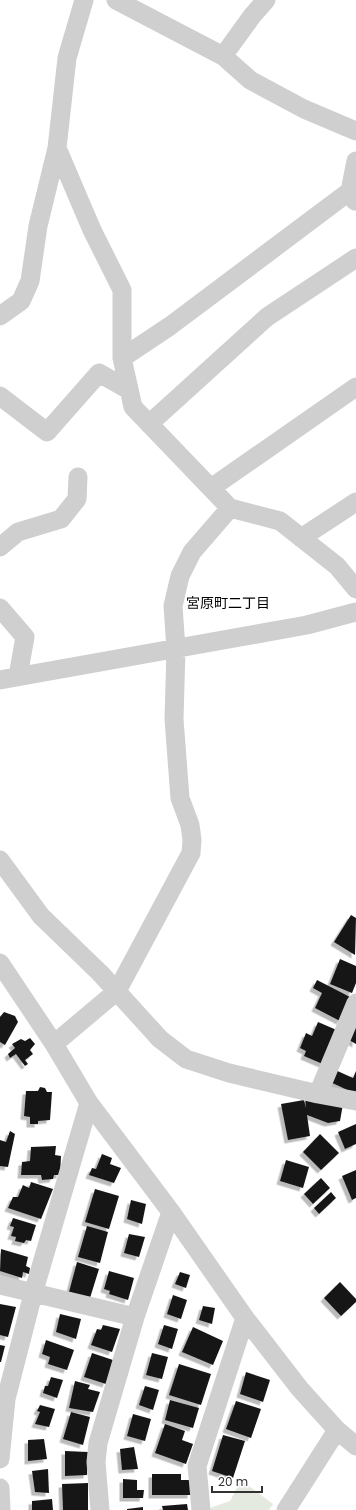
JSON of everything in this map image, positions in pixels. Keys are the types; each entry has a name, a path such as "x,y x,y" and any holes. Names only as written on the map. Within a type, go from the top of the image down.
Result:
{"street":[{"path":"0,316 21,301 30,281 38,226 57,148 67,58 84,0"},
{"path":"116,0 223,56 250,80 304,109 356,131"},
{"path":"223,56 252,16 266,0"},
{"path":"57,148 92,230 122,290 122,358 133,407 230,508 280,521 337,566 356,589"},
{"path":"122,358 353,197 356,161"},
{"path":"149,424 267,317 356,258"},
{"path":"0,396 47,432 99,373 129,390"},
{"path":"211,488 356,387"},
{"path":"0,547 18,532 61,519 77,499 78,477"},
{"path":"301,538 356,502"},
{"path":"54,1044 117,991 191,853 192,840 190,826 180,798 174,719 176,649 173,606 180,576 192,552 230,508"},
{"path":"0,608 25,637 9,678"},
{"path":"9,678 307,625 356,612"},
{"path":"0,860 41,916 117,991 160,1039 186,1059 230,1073 318,1094 356,1100"},
{"path":"0,963 54,1044 89,1102 171,1212 245,1318 300,1389 337,1430 356,1446"},
{"path":"318,1094 356,1003"},
{"path":"0,1459 3,1399 89,1102"},
{"path":"100,1510 96,1462 98,1443 135,1317 171,1212"},
{"path":"0,1285 135,1317"},
{"path":"201,1510 197,1466 245,1318"},
{"path":"286,1510 337,1430"},
{"path":"0,1488 2,1510"}],"shaded area":[{"path":"241,1480 273,1504 269,1510 210,1510 210,1508 230,1501"}],"building":[{"path":"351,915 356,918 355,955 334,942"},
{"path":"340,959 356,966 356,983 352,993 330,984"},
{"path":"317,980 352,998 340,1021 315,1008 322,993 313,988"},
{"path":"4,1012 15,1016 18,1022 5,1045 0,1042 0,1017"},
{"path":"318,1022 339,1031 325,1065 304,1056 306,1051 300,1048 306,1033 312,1036"},
{"path":"356,1025 356,1044 349,1040"},
{"path":"30,1038 35,1044 30,1050 33,1054 25,1060 28,1064 25,1066 16,1054 10,1058 8,1054 15,1048 12,1044 21,1039 25,1041"},
{"path":"333,1069 353,1078 356,1071 356,1094 328,1081"},
{"path":"40,1087 45,1088 47,1092 52,1092 50,1120 38,1121 38,1124 30,1124 30,1117 24,1116 26,1091 38,1091"},
{"path":"305,1098 343,1104 340,1121 328,1123 307,1115 310,1136 288,1140 281,1104 304,1100 306,1108"},
{"path":"356,1124 356,1144 345,1149 338,1132"},
{"path":"10,1131 15,1134 8,1167 0,1166 0,1140 6,1142"},
{"path":"320,1134 339,1153 321,1170 303,1152"},
{"path":"56,1146 55,1155 61,1156 60,1175 54,1175 53,1179 42,1180 41,1175 21,1175 22,1162 30,1161 31,1147"},
{"path":"102,1154 112,1158 110,1164 121,1168 114,1183 89,1175 92,1168 96,1169"},
{"path":"286,1160 309,1167 303,1188 280,1181"},
{"path":"356,1170 356,1198 352,1200 342,1176"},
{"path":"321,1178 330,1188 313,1204 304,1194"},
{"path":"31,1182 53,1189 41,1219 8,1208 13,1197 18,1197 23,1185 29,1188"},
{"path":"95,1189 119,1196 109,1229 85,1222"},
{"path":"331,1192 336,1198 319,1214 314,1208"},
{"path":"131,1200 146,1204 142,1224 127,1219"},
{"path":"13,1218 36,1225 31,1241 26,1240 24,1243 15,1241 16,1237 11,1236 14,1227 10,1226"},
{"path":"87,1226 108,1232 100,1263 78,1257"},
{"path":"129,1234 145,1237 139,1257 124,1253"},
{"path":"1,1249 28,1257 26,1266 30,1268 29,1274 23,1272 22,1278 0,1271"},
{"path":"77,1262 99,1269 90,1298 69,1292"},
{"path":"109,1271 134,1278 128,1300 109,1294 110,1291 104,1289"},
{"path":"180,1272 190,1275 186,1288 175,1284"},
{"path":"340,1282 356,1299 356,1302 341,1316 324,1298"},
{"path":"173,1295 187,1300 181,1319 167,1314"},
{"path":"0,1304 16,1307 8,1337 0,1335"},
{"path":"203,1306 215,1308 212,1324 199,1320"},
{"path":"60,1314 81,1319 76,1339 56,1332"},
{"path":"103,1325 120,1329 112,1352 91,1345 97,1329 101,1330"},
{"path":"164,1325 178,1329 172,1349 158,1344"},
{"path":"193,1327 223,1341 213,1365 182,1352"},
{"path":"46,1340 74,1350 67,1370 48,1364 50,1357 42,1354"},
{"path":"0,1345 5,1346 1,1362 0,1362"},
{"path":"92,1353 113,1360 106,1384 84,1377"},
{"path":"152,1353 168,1357 162,1379 146,1375"},
{"path":"179,1364 211,1374 201,1405 169,1395"},
{"path":"246,1372 270,1380 263,1402 240,1394"},
{"path":"51,1377 63,1380 57,1398 43,1393 45,1386 48,1386"},
{"path":"75,1381 90,1385 88,1389 100,1392 93,1412 69,1408"},
{"path":"145,1386 159,1390 153,1410 139,1405"},
{"path":"170,1400 199,1408 193,1428 165,1420"},
{"path":"236,1401 261,1409 251,1438 226,1429"},
{"path":"40,1405 55,1409 49,1427 35,1424 40,1412 37,1411"},
{"path":"71,1412 90,1417 83,1445 63,1439"},
{"path":"133,1414 151,1419 145,1441 127,1436"},
{"path":"165,1424 185,1431 182,1440 193,1444 186,1464 155,1453"},
{"path":"223,1435 245,1441 233,1478 212,1471"},
{"path":"44,1439 47,1459 28,1461 28,1440"},
{"path":"134,1447 138,1469 122,1470 120,1449"},
{"path":"65,1451 88,1452 87,1475 65,1476"},
{"path":"48,1469 49,1493 35,1492 32,1471"},
{"path":"152,1474 181,1474 181,1480 191,1480 191,1495 152,1495"},
{"path":"123,1479 137,1480 137,1490 144,1490 143,1498 123,1498"},
{"path":"88,1483 88,1510 63,1510 62,1484"},
{"path":"52,1499 53,1510 32,1510 32,1501"},
{"path":"187,1504 188,1510 163,1510 162,1506"},
{"path":"143,1507 143,1510 127,1510 127,1509"}],"district":[{"name":"宮原町二丁目","path":"228,603"}]}
